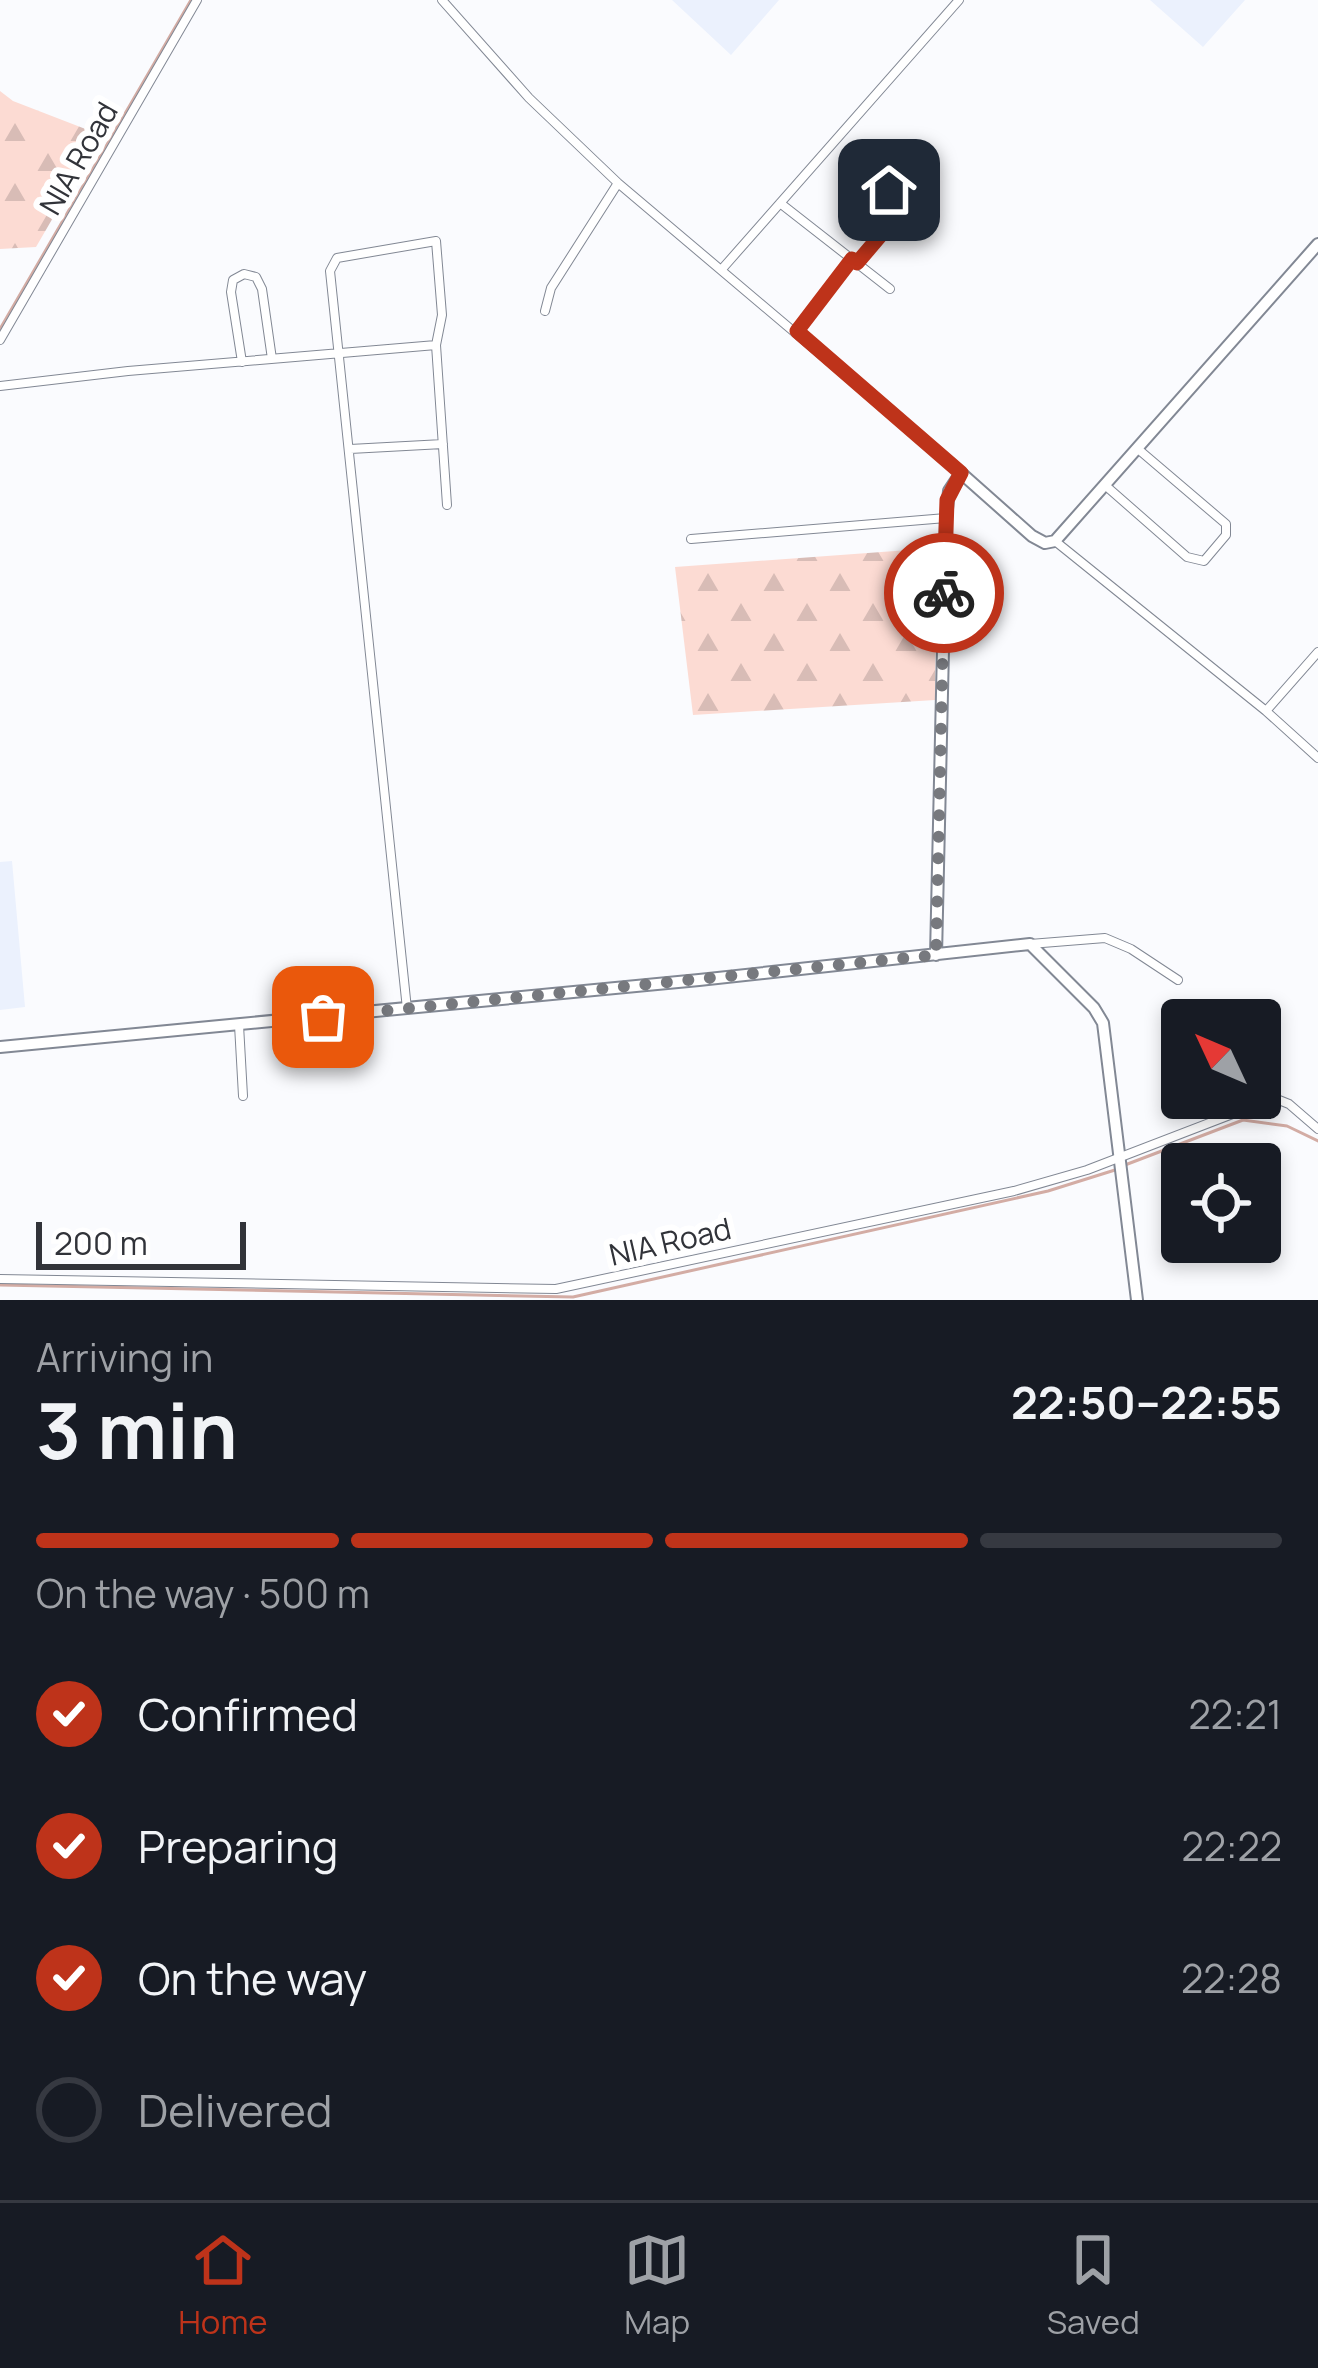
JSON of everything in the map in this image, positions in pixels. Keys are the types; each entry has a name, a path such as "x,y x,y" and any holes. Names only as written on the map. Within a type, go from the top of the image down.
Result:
{"street":[{"name":"NIA Road","path":"0,340 196,0"},
{"path":"442,0 529,98 618,183 1045,543 1055,541 1106,486 1318,244"},
{"path":"722,269 959,0"},
{"path":"797,331 891,223 898,206 869,171"},
{"path":"545,311 551,288 618,183"},
{"path":"780,203 890,289"},
{"path":"407,1009 330,271 333,261 343,255 436,241 442,315 436,345 447,505"},
{"path":"242,362 231,292 233,280 244,274 256,277 262,289 272,359"},
{"path":"0,386 436,345"},
{"path":"350,449 443,444"},
{"path":"1106,486 1187,557 1204,561 1226,535 1226,524 1138,448"},
{"path":"936,955 946,518 949,490 961,473"},
{"path":"691,539 946,518"},
{"path":"1055,541 1318,758"},
{"path":"1266,711 1318,652"},
{"path":"0,1047 1105,938 1178,980"},
{"path":"1030,944 1103,1023 1137,1300"},
{"path":"239,1024 243,1096"},
{"name":"NIA Road","path":"0,1279 556,1289 1014,1191 1274,1098 1289,1104 1318,1129"}],"shaded area":[{"path":"672,0 779,0 731,55"},
{"path":"1150,0 1245,0 1203,47"},
{"path":"12,861 25,1007 0,1010 0,862"}],"green space":[{"path":"0,91 13,101 101,135 36,247 0,249"},
{"path":"936,548 935,700 693,715 675,567"}],"waterway":[{"path":"0,329 191,0"},
{"path":"1125,1165 1243,1120 1287,1126 1318,1141"},
{"path":"0,1285 573,1297 1048,1191 1115,1170"}],"way so far":[{"path":"323,1017 936,955 944,593"}],"route":[{"path":"889,190 898,206 891,223 857,263 852,259 797,331 961,473 947,500 944,593"}]}
